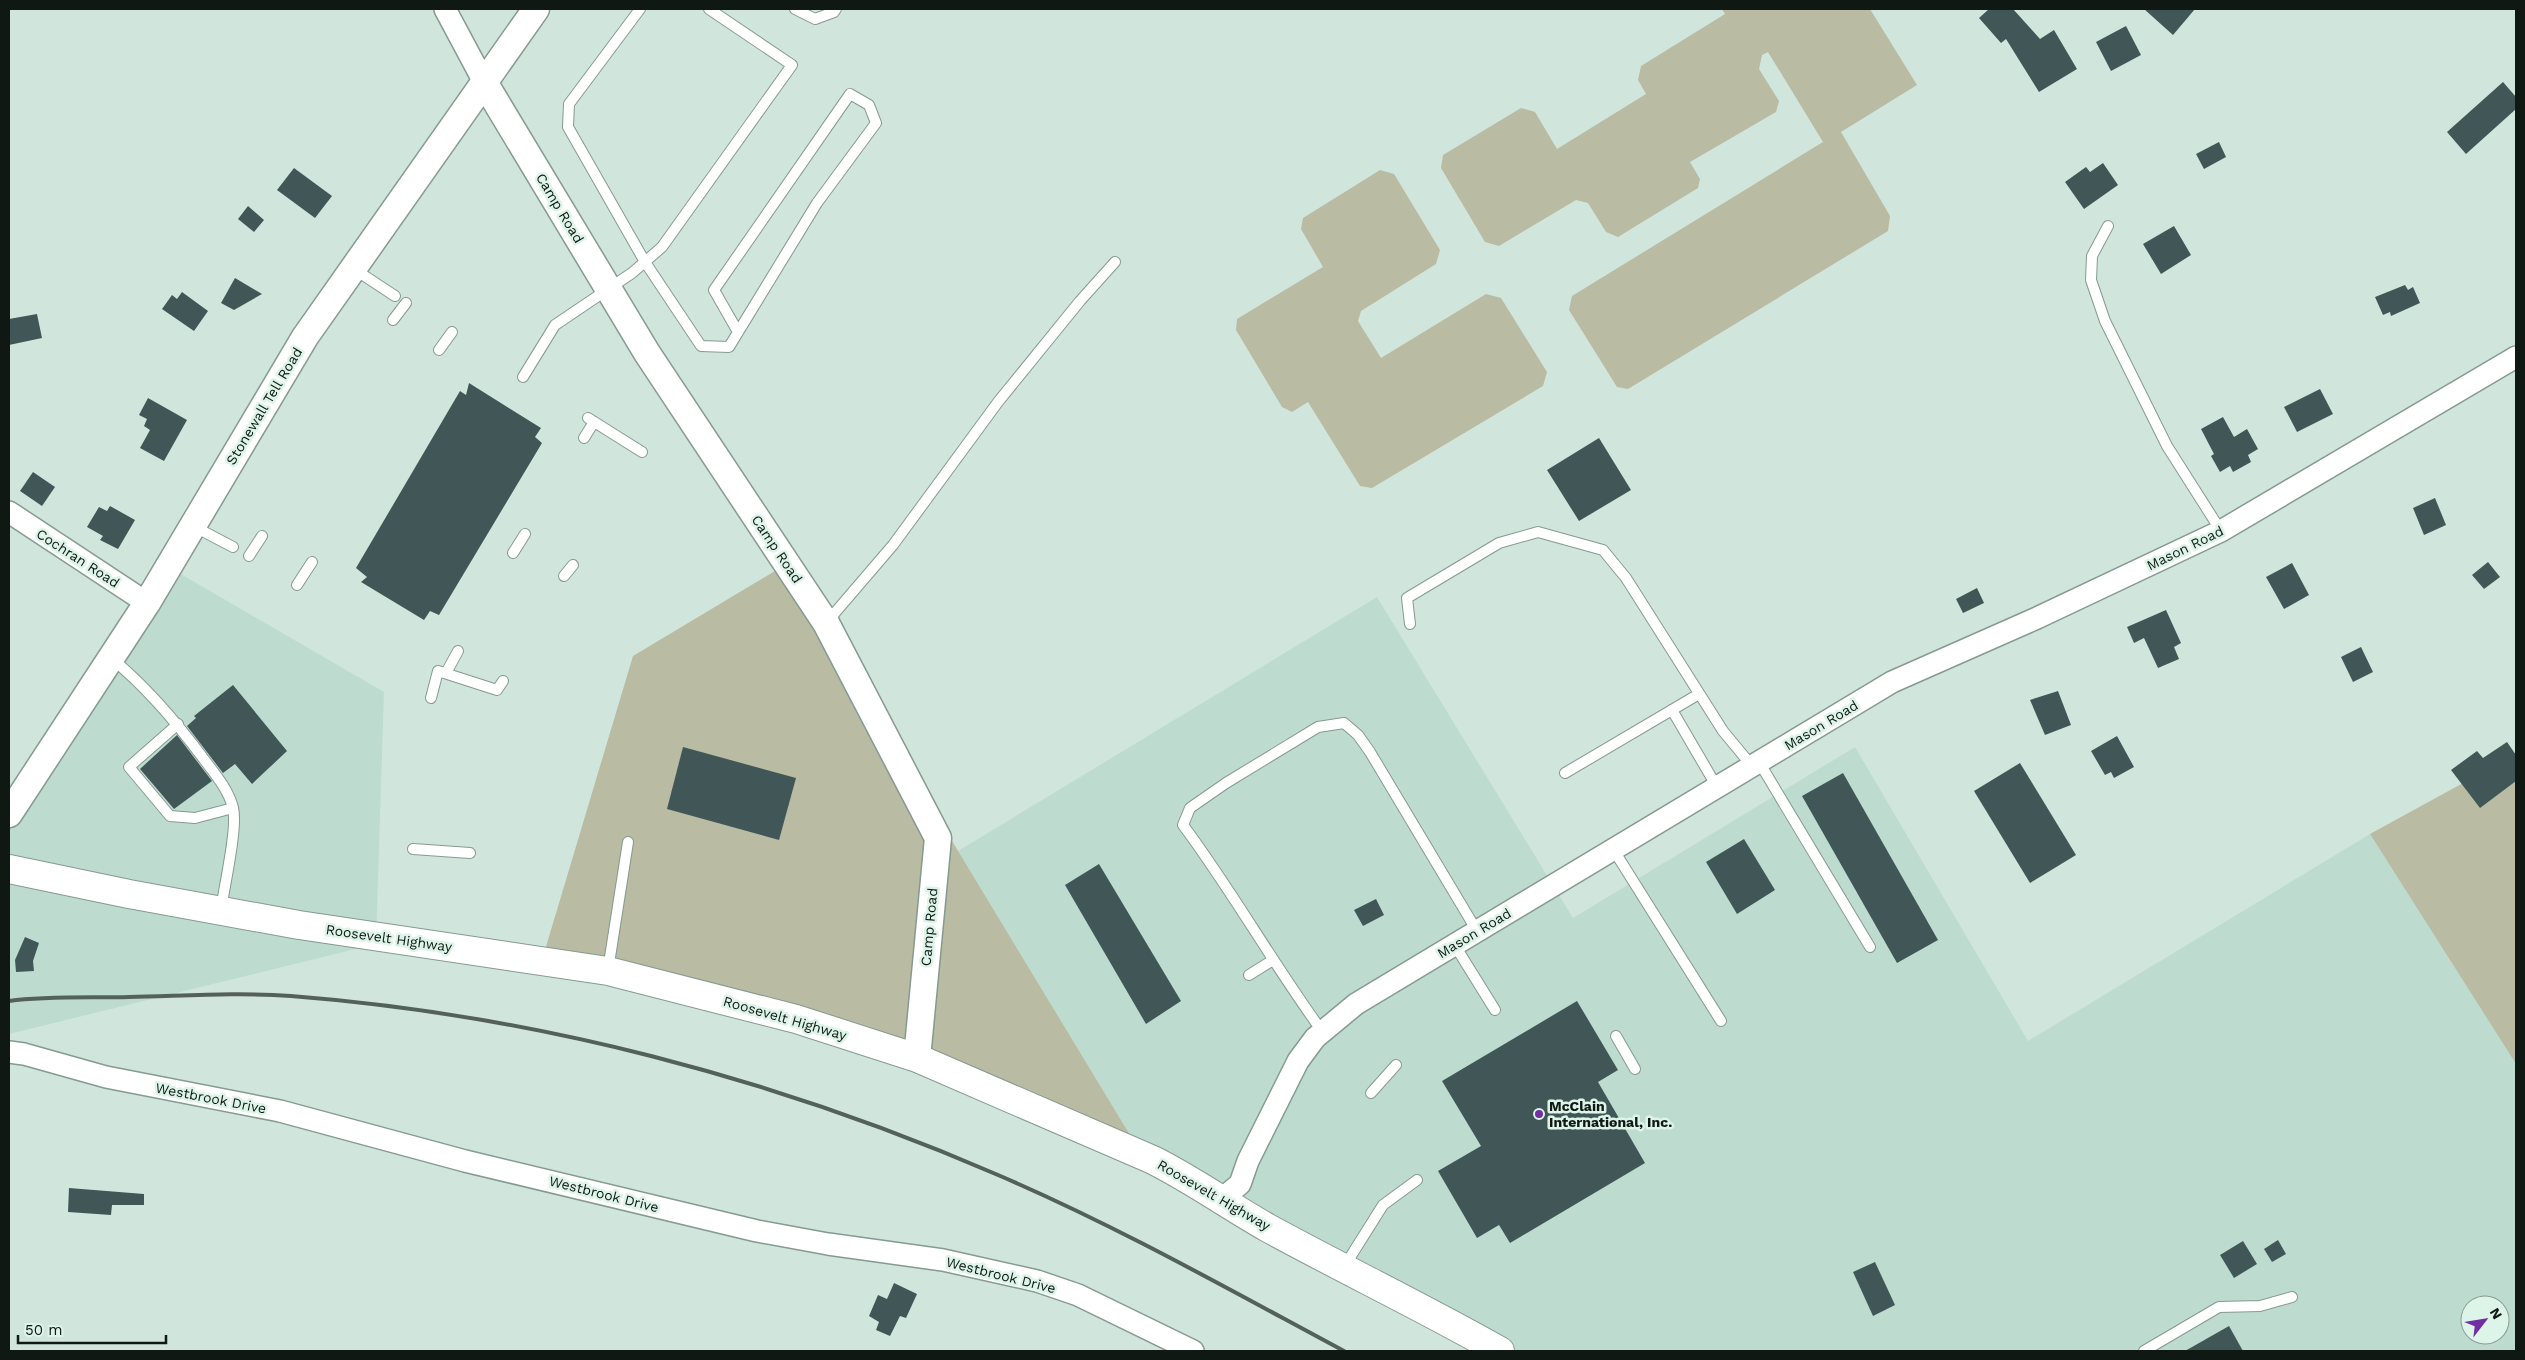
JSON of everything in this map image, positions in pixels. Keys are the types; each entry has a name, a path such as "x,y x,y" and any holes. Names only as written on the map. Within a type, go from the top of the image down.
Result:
{"main road":[{"name":"Roosevelt Highway","path":"9,869 299,925 608,971 796,1019 917,1058 1153,1160 1181,1174 1219,1201 1500,1351"}],"street":[{"path":"445,9 484,82"},
{"name":"Stonewall Tell Road","path":"9,814 147,603 305,338 536,9"},
{"name":"Camp Road","path":"484,82 647,353 826,623 938,838 917,1058"},
{"name":"Mason Road","path":"1219,1201 1240,1184 1248,1161 1298,1061 1314,1038 1356,1004 1892,682 2037,618 2222,531 2516,357"},
{"name":"Cochran Road","path":"9,512 147,603"},
{"name":"Westbrook Drive","path":"9,1052 24,1054 106,1077 280,1112 465,1161 757,1231 828,1244 943,1260 1037,1281 1078,1295 1193,1351"}],"lane":[{"path":"640,9 569,104 568,127 645,262 701,346 729,347 817,202 876,122 869,105 850,94 714,290 738,332"},
{"path":"523,377 555,325 609,290 662,247 792,65 709,9"},
{"path":"795,9 815,18 834,12 836,9"},
{"path":"2108,226 2092,256 2091,280 2104,321 2167,446 2222,531"},
{"path":"826,623 893,544 998,402 1080,301 1115,262"},
{"path":"353,268 396,296"},
{"path":"393,320 406,303"},
{"path":"439,350 452,332"},
{"path":"584,438 591,420 642,452"},
{"path":"193,526 233,547"},
{"path":"1410,624 1407,598 1499,543 1538,532 1603,550 1626,578 1723,730 1755,764 1870,947"},
{"path":"513,553 525,534"},
{"path":"249,556 262,536"},
{"path":"296,585 312,562"},
{"path":"564,576 573,565"},
{"path":"446,673 458,651"},
{"path":"111,658 132,675 178,724 222,785 233,808 232,837 221,911"},
{"path":"431,698 438,671 497,690 503,681"},
{"path":"1565,773 1699,694"},
{"path":"1672,710 1717,787"},
{"path":"1322,1031 1273,960 1222,878 1183,825 1190,808 1226,783 1318,727 1344,723 1358,735 1370,752 1477,931"},
{"path":"178,724 129,767 170,816 194,818 233,808"},
{"path":"608,971 628,842"},
{"path":"414,849 470,853"},
{"path":"1613,849 1721,1021"},
{"path":"1454,944 1495,1010"},
{"path":"1249,975 1273,960"},
{"path":"1616,1036 1635,1069"},
{"path":"1372,1093 1396,1065"},
{"path":"1344,1267 1383,1205 1417,1180"},
{"path":"2144,1351 2219,1307 2260,1306 2292,1297"}],"shaded area":[{"path":"1722,9 1870,9 1917,85 1841,132 1890,216 1888,231 1628,389 1617,387 1569,310 1572,296 1823,142 1768,52 1762,55 1759,69 1779,101 1776,112 1690,162 1700,179 1698,188 1618,237 1606,232 1588,203 1576,200 1499,246 1485,242 1441,168 1443,155 1521,108 1535,112 1557,149 1646,94 1638,80 1641,66 1725,14"},
{"path":"1380,170 1394,174 1440,250 1436,264 1361,311 1358,321 1381,358 1486,294 1501,298 1547,372 1543,386 1372,488 1360,486 1308,402 1292,412 1282,407 1236,330 1237,319 1323,267 1301,229 1303,218"},
{"path":"785,565 1153,1173 892,1054 592,979 539,970 633,656"},
{"path":"174,570 384,692 376,944 9,1034 9,809"},
{"path":"1377,597 1573,918 1855,747 2028,1041 2370,834 2516,1064 2516,1351 1495,1351 1153,1173 958,851"},
{"path":"2516,754 2516,1064 2370,834"}],"building":[{"path":"1989,9 2013,9 2040,39 2054,30 2077,69 2039,92 2006,39 2001,43 1979,18"},
{"path":"2144,9 2195,9 2173,35"},
{"path":"2126,26 2141,55 2111,71 2096,42"},
{"path":"2503,82 2516,97 2516,109 2466,154 2447,132"},
{"path":"2219,142 2226,157 2204,169 2196,154"},
{"path":"2103,163 2118,185 2084,209 2065,182 2086,167 2090,172"},
{"path":"294,168 332,196 315,218 277,190"},
{"path":"248,206 264,220 254,232 238,219"},
{"path":"2174,226 2191,255 2161,274 2143,244"},
{"path":"235,278 262,294 234,310 221,303"},
{"path":"2405,285 2408,290 2413,287 2420,303 2391,316 2390,312 2383,315 2375,297"},
{"path":"182,292 208,311 194,331 162,309 172,295 177,299"},
{"path":"37,314 42,338 9,345 9,319"},
{"path":"469,383 541,428 535,437 542,443 439,615 430,611 424,620 361,582 367,577 356,568 460,391 466,395"},
{"path":"2320,389 2333,414 2297,432 2284,407"},
{"path":"148,398 187,420 164,461 140,448 150,430 144,426 147,419 139,415"},
{"path":"2223,417 2234,437 2247,429 2258,449 2248,455 2251,462 2233,472 2230,466 2220,472 2211,456 2214,454 2201,429"},
{"path":"1599,438 1631,490 1579,521 1547,470"},
{"path":"33,472 55,487 42,506 20,491"},
{"path":"2435,498 2446,525 2424,535 2413,508"},
{"path":"110,506 135,520 118,549 100,540 103,536 87,527 99,507 107,511"},
{"path":"2488,562 2500,577 2484,589 2472,575"},
{"path":"2292,563 2309,595 2284,609 2266,577"},
{"path":"1977,588 1984,603 1963,613 1956,599"},
{"path":"2166,610 2181,643 2174,647 2179,659 2158,668 2144,638 2134,643 2127,627"},
{"path":"2361,647 2373,672 2353,682 2341,657"},
{"path":"233,685 287,751 252,784 235,764 223,773 187,726 196,718 194,716"},
{"path":"2058,691 2071,725 2045,735 2030,700"},
{"path":"177,735 212,781 174,809 140,769"},
{"path":"2117,736 2134,767 2114,778 2111,772 2105,775 2091,751"},
{"path":"2507,742 2516,755 2516,781 2480,808 2451,770 2477,751 2483,758"},
{"path":"683,747 796,778 779,840 667,809"},
{"path":"2020,763 2076,855 2030,883 1974,791"},
{"path":"1843,773 1938,940 1897,963 1802,796"},
{"path":"1744,839 1775,890 1737,914 1706,862"},
{"path":"1099,864 1181,1001 1146,1024 1065,885"},
{"path":"1376,899 1384,915 1363,926 1354,910"},
{"path":"25,937 39,943 33,961 34,971 16,972 15,960"},
{"name":"McClain International, Inc.","path":"1577,1001 1618,1070 1598,1082 1645,1163 1510,1243 1499,1225 1477,1238 1438,1171 1481,1146 1442,1081"},
{"path":"69,1188 144,1194 144,1205 112,1205 111,1215 68,1212"},
{"path":"2278,1240 2286,1254 2272,1262 2264,1249"},
{"path":"2243,1241 2257,1264 2234,1278 2220,1255"},
{"path":"1875,1262 1895,1305 1873,1316 1853,1272"},
{"path":"894,1283 917,1294 906,1318 900,1316 890,1336 876,1330 879,1322 869,1316 878,1295 887,1299"},
{"path":"2229,1326 2243,1351 2185,1351"}],"railway":[{"path":"9,1001 54,998 250,994 291,996 382,1005 473,1018 563,1035 652,1056 828,1109 914,1140 998,1175 1130,1237 1344,1351"}],"place":[{"name":"McClain International, Inc.","path":"1539,1114"}]}
